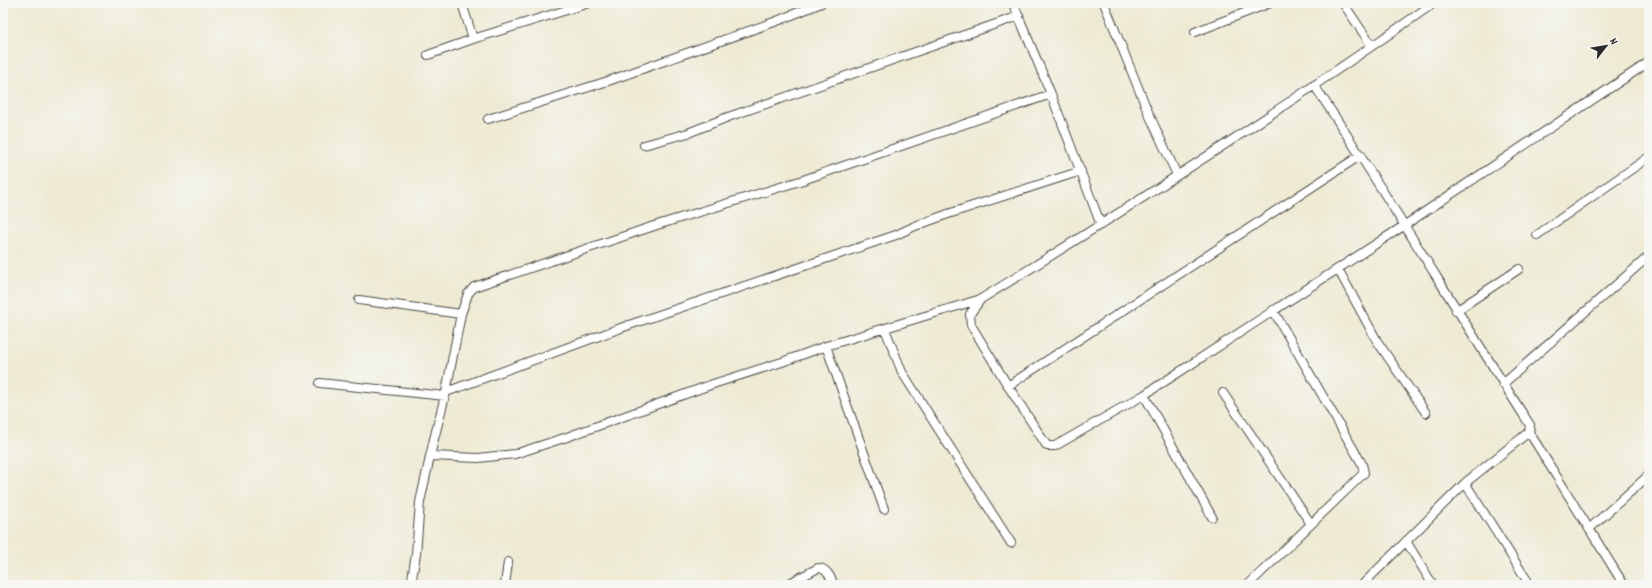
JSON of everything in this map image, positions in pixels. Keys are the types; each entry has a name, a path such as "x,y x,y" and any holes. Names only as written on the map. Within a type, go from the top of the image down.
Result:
{"street":[{"path":"462,3 473,39"},
{"path":"428,55 473,39 589,3"},
{"path":"488,119 608,81 777,21 821,3"},
{"path":"1013,3 1051,94 1101,225"},
{"path":"1104,3 1148,112 1177,175"},
{"path":"1195,32 1270,3"},
{"path":"1343,3 1372,46"},
{"path":"430,456 478,458 515,454 712,384 782,362 826,346 981,299 1101,225 1314,85 1434,3"},
{"path":"644,145 688,133 749,109 1019,16"},
{"path":"981,299 970,314 972,325 1046,446 1055,446 1144,395 1405,225 1649,62"},
{"path":"1314,85 1361,155 1456,311 1530,425 1529,432 1624,585"},
{"path":"411,585 416,554 420,502 446,394 461,314 468,294 474,287 654,226 803,180 1051,94"},
{"path":"1008,386 1361,155"},
{"path":"1537,235 1649,157"},
{"path":"320,383 446,394 644,320 885,237 896,235 955,211 1081,171"},
{"path":"1503,384 1649,256"},
{"path":"1338,269 1377,341 1426,413"},
{"path":"1456,311 1519,269"},
{"path":"359,300 461,314"},
{"path":"1248,585 1364,473 1364,468 1273,310"},
{"path":"885,329 902,372 1011,543"},
{"path":"826,346 884,509"},
{"path":"1223,393 1311,524"},
{"path":"1144,395 1212,517"},
{"path":"1362,585 1465,483 1529,432"},
{"path":"1589,529 1649,475"},
{"path":"1465,483 1530,585"},
{"path":"1406,541 1433,585"},
{"path":"505,585 508,562"},
{"path":"786,585 818,568 822,568 829,575 834,585"}]}
